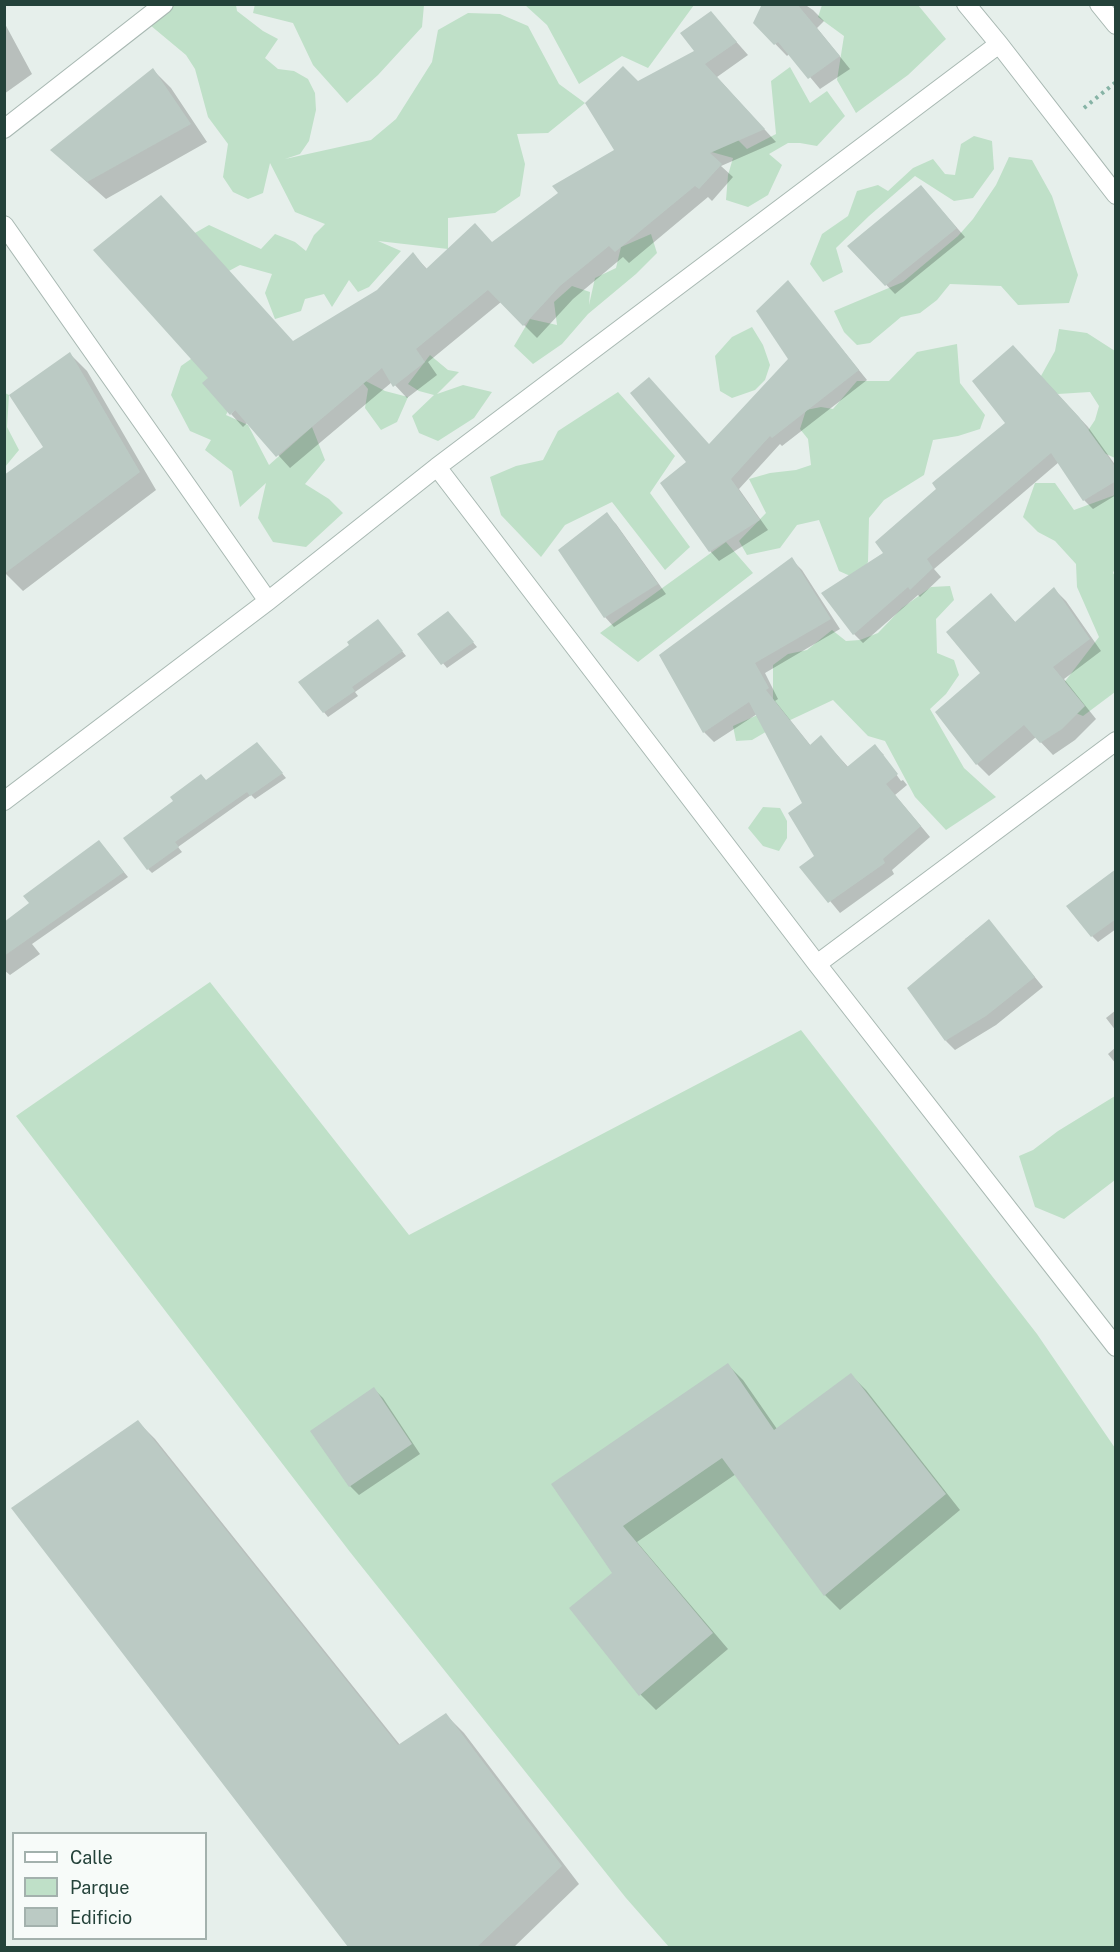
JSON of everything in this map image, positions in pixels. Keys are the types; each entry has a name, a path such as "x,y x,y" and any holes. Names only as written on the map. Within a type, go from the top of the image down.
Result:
{"street":[{"path":"4,129 164,4"},
{"path":"966,4 1116,195"},
{"path":"1100,4 1116,25"},
{"path":"4,801 268,601 437,467 999,44"},
{"path":"4,225 268,601"},
{"path":"437,467 817,964 1116,1347"},
{"path":"817,964 1116,741"}],"path":[{"path":"1062,126 1116,82"}],"green space":[{"path":"148,4 236,5 237,11 263,31 278,39 265,58 278,69 294,71 308,79 315,93 316,110 309,141 300,154 285,159 371,140 396,119 432,62 438,30 468,13 500,14 528,26 559,84 585,103 548,133 517,134 525,164 520,196 495,213 448,218 448,249 378,241 401,251 369,287 358,292 349,280 332,307 324,294 305,299 301,311 275,319 265,293 272,274 240,265 190,292 186,238 209,225 261,249 275,234 295,242 306,251 314,235 325,224 295,212 270,163 263,193 248,199 233,192 223,177 228,144 208,117 195,69 186,55 150,25"},
{"path":"255,4 424,5 422,27 378,75 347,103 313,65 293,23 253,13"},
{"path":"525,5 694,5 648,68 622,56 579,84 547,25"},
{"path":"822,5 918,5 946,39 908,75 856,113 837,80 844,36 818,17"},
{"path":"790,67 810,103 827,91 845,116 817,146 788,143 769,154 782,165 768,195 748,207 726,200 728,175 733,158 708,151 720,122 747,149 776,134 771,81"},
{"path":"974,136 992,141 994,169 973,198 954,201 915,176 836,248 843,272 823,282 810,264 822,234 848,216 857,191 878,185 888,191 913,168 933,159 945,174 955,175 961,144"},
{"path":"1009,157 1032,160 1052,196 1078,275 1069,303 1018,305 1001,286 950,284 937,300 920,313 901,317 870,343 857,345 844,332 834,311 903,282 958,236 973,219 996,185"},
{"path":"651,234 657,253 636,274 588,314 562,344 533,364 514,346 530,319 557,325 554,302 572,286 590,292 589,305 595,278 616,268 621,247"},
{"path":"752,327 763,345 770,365 765,380 755,390 732,398 720,391 715,356 732,337"},
{"path":"1059,329 1087,333 1115,351 1115,458 1095,449 1083,438 1095,420 1099,406 1090,392 1058,394 1037,383 1055,351"},
{"path":"957,344 960,383 985,415 980,429 958,436 933,440 924,475 884,500 869,518 868,562 857,579 839,571 819,520 797,525 780,548 747,555 739,541 766,513 749,479 811,465 808,439 800,429 806,410 821,407 833,409 857,381 889,381 917,352"},
{"path":"208,347 235,396 226,415 248,425 269,465 312,427 325,460 305,484 329,499 343,513 306,547 273,542 258,518 266,483 240,507 232,471 205,450 211,440 190,431 171,395 181,366"},
{"path":"430,355 448,370 459,372 437,394 463,385 492,392 474,418 438,441 419,433 412,416 434,395 419,391 408,384"},
{"path":"358,377 385,391 408,397 397,422 381,430 365,408 368,389"},
{"path":"618,392 675,456 650,493 690,547 665,570 612,502 565,525 541,557 501,515 490,477 516,466 543,460 558,431"},
{"path":"5,393 9,395 7,427 19,450 5,467"},
{"path":"1035,483 1055,483 1074,510 1115,495 1116,566 1113,573 1116,577 1115,692 1083,716 1068,710 1063,684 1099,637 1077,587 1076,564 1055,541 1038,532 1023,517"},
{"path":"726,542 753,573 638,662 600,633"},
{"path":"950,586 954,600 936,619 937,653 954,660 959,675 946,694 930,709 964,768 996,797 946,830 915,797 885,741 868,736 833,700 752,740 736,741 733,726 773,708 773,665 788,654 807,650 832,630 846,641 860,640 878,633 902,608 931,587"},
{"path":"763,807 780,808 787,821 787,838 779,851 763,846 748,828"},
{"path":"210,982 409,1235 801,1030 1037,1334 1115,1448 1115,1947 669,1947 626,1898 350,1552 16,1116"},
{"path":"1115,1096 1115,1180 1064,1219 1035,1207 1019,1156 1033,1150 1058,1131"}],"building":[{"path":"762,4 797,4 840,56 808,79 778,42 774,45 753,23"},
{"path":"711,11 737,42 705,64 765,129 710,153 722,164 699,189 695,186 615,252 609,246 560,286 523,326 488,290 416,349 425,362 393,387 382,368 276,457 235,410 230,415 202,383 208,378 93,250 161,195 293,341 377,290 413,252 426,269 475,223 492,242 558,193 552,186 614,150 585,103 623,66 638,81 694,51 680,33"},
{"path":"153,68 191,124 87,182 50,150"},
{"path":"921,185 957,228 885,286 847,246"},
{"path":"788,280 859,370 772,438 770,436 731,479 760,520 709,552 660,483 686,462 630,393 649,377 709,444 788,359 756,311"},
{"path":"1013,345 1079,417 1116,468 1116,481 1083,501 1051,453 927,559 933,568 910,590 908,587 853,635 821,593 883,553 875,542 936,489 932,483 1005,423 972,381"},
{"path":"70,352 140,472 4,574 4,475 43,447 9,395"},
{"path":"607,512 658,584 604,618 558,550"},
{"path":"792,557 831,619 755,663 769,688 766,690 810,745 821,735 847,767 875,744 898,774 886,784 921,826 883,859 885,863 828,903 799,867 814,856 788,813 802,803 749,702 703,733 659,655"},
{"path":"1054,587 1090,639 1053,667 1085,706 1062,729 1040,743 1024,725 976,765 935,712 980,673 946,632 991,593 1015,622"},
{"path":"448,611 474,642 441,665 417,634"},
{"path":"378,619 403,651 352,687 355,691 323,713 298,682 349,645 347,642"},
{"path":"257,742 283,773 250,796 247,792 175,842 179,847 147,870 123,838 173,801 170,797 201,774 206,780"},
{"path":"99,840 124,872 4,956 4,922 29,903 23,896"},
{"path":"1116,869 1116,919 1091,937 1066,906"},
{"path":"989,919 1035,977 986,1016 945,1041 907,988"},
{"path":"728,1363 774,1430 851,1373 946,1494 824,1596 722,1458 623,1526 713,1633 639,1696 569,1608 612,1573 551,1484"},
{"path":"374,1387 412,1444 349,1487 310,1431"},
{"path":"138,1420 398,1745 446,1713 562,1866 477,1947 348,1947 11,1508"}]}
